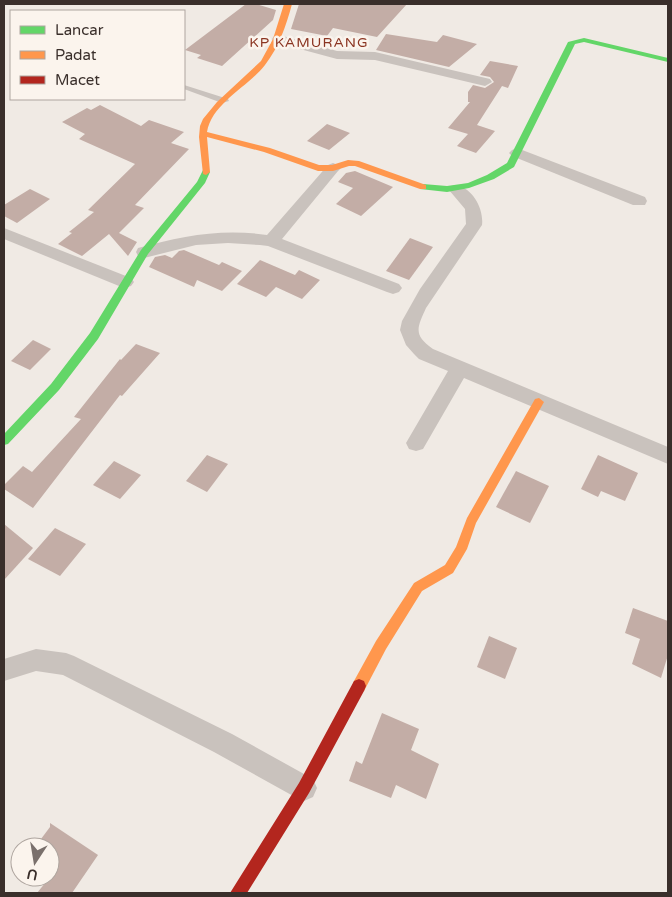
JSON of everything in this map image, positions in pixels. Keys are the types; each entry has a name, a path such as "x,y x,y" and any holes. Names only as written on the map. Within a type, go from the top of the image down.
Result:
{"street":[{"path":"4,441 60,380 94,336 144,252 201,183 206,172 206,122 270,57 279,40 288,4"},
{"path":"279,40 336,55 375,56 484,82"},
{"path":"205,134 267,150 318,168 333,168 348,163 356,163 422,186 457,190 497,176 511,165 572,42 584,40 668,60"},
{"path":"517,153 639,201"},
{"path":"271,242 333,168"},
{"path":"457,190 472,205 476,214 474,225 429,288 410,323 408,330 413,342 426,354 668,456"},
{"path":"4,233 125,282"},
{"path":"144,252 152,252 185,241 246,238 271,242 393,288"},
{"path":"416,443 460,368"},
{"path":"238,893 304,788 381,645 418,587 449,569 461,549 471,522 540,402"},
{"path":"4,670 36,660 66,664 223,743 304,788"}],"lane":[{"path":"185,87 225,101"}],"building":[{"path":"246,4 256,4 276,10 273,20 222,66 197,58 201,55 185,50"},
{"path":"299,4 407,4 377,37 333,28 327,36 291,29"},
{"path":"386,34 437,42 443,35 477,44 449,67 376,50"},
{"path":"490,61 518,66 508,88 502,86 477,125 495,131 476,153 457,146 468,134 448,128 470,102 468,102 468,92 473,85 485,88 494,82 490,77 480,75"},
{"path":"100,105 141,126 149,120 184,132 171,143 189,149 135,205 144,208 119,233 137,242 128,256 109,234 82,256 58,244 72,233 69,232 94,212 88,210 135,164 79,139 85,134 62,122 87,108 91,110"},
{"path":"327,124 350,133 329,150 307,141"},
{"path":"355,171 393,187 361,216 336,204 353,188 338,182 346,173"},
{"path":"30,189 50,199 17,223 4,216 4,205"},
{"path":"410,238 433,247 409,280 386,271"},
{"path":"184,250 219,265 222,262 242,271 222,291 197,280 194,287 149,267 155,257 165,255 172,258 179,251"},
{"path":"260,260 295,275 299,270 320,280 302,299 276,287 266,297 237,284"},
{"path":"33,340 51,349 30,370 11,361"},
{"path":"136,344 160,353 122,396 120,395 33,508 4,489 4,485 23,466 32,472 81,419 74,417 120,359"},
{"path":"207,455 228,464 207,492 186,481"},
{"path":"598,455 638,473 625,501 601,491 598,497 581,489"},
{"path":"114,461 141,475 120,499 93,485"},
{"path":"516,471 549,486 530,523 496,507"},
{"path":"4,524 33,548 4,580"},
{"path":"55,528 86,544 60,576 28,559"},
{"path":"633,608 668,621 668,655 661,678 632,664 640,639 625,633"},
{"path":"489,636 517,648 505,679 477,667"},
{"path":"382,713 419,729 411,750 439,764 426,799 396,785 391,798 349,781 356,761 362,764"},
{"path":"50,823 98,855 72,893 37,893 42,887 60,887 60,837 42,837 50,827"}],"traffic: fast":[{"path":"423,187 435,189 458,188 480,182 511,165 572,42 584,40 668,60"},
{"path":"4,441 55,387 94,336 144,252 201,183 206,172"}],"traffic: slow":[{"path":"206,172 203,132 207,119 220,104 251,76 269,55 277,39 288,4"},
{"path":"205,134 267,150 318,168 333,168 348,163 356,163 423,187"},
{"path":"359,686 381,645 418,587 449,569 461,549 471,522 539,402"}],"traffic: jam":[{"path":"238,893 304,788 359,686"}],"district":[{"name":"KP KAMURANG","path":"309,42"}]}
